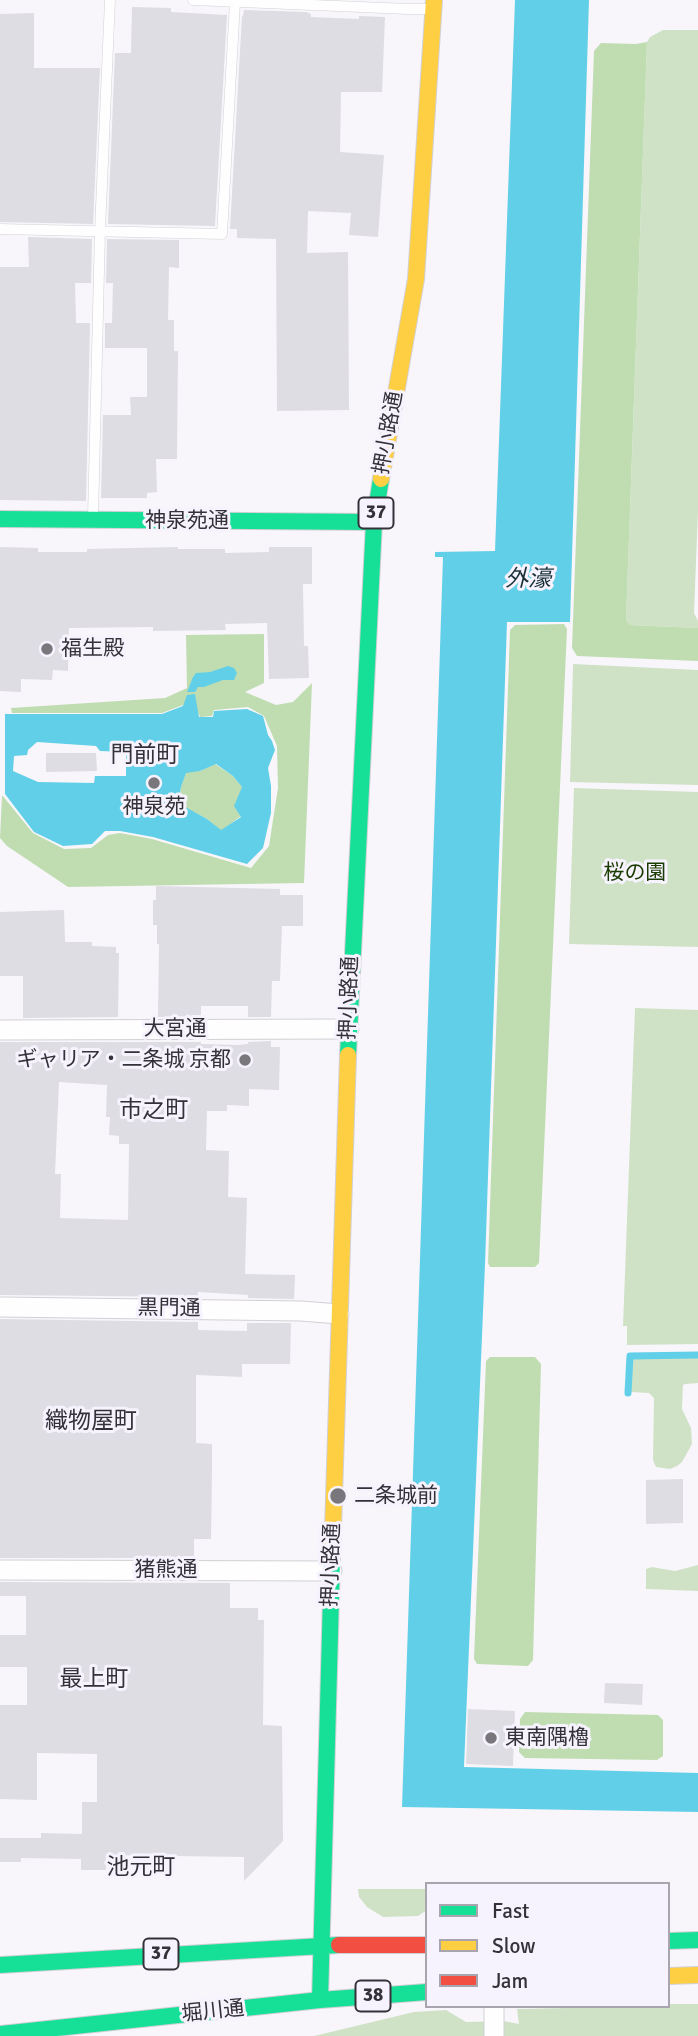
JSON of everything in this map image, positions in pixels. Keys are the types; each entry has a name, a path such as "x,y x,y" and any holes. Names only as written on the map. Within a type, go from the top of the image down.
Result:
{"main road":[{"name":"押小路通","path":"320,2000 349,1029 374,522 416,279 434,4"},
{"name":"神泉苑通","path":"0,520 374,522"},
{"path":"670,1941 698,1940"},
{"path":"321,1945 425,1945"},
{"name":"37","path":"0,1965 321,1945"},
{"path":"670,1976 698,1975"},
{"name":"堀川通","path":"0,2034 320,2000 425,1992"}],"street":[{"name":"大宮通","path":"0,1030 349,1029"},
{"name":"黒門通","path":"0,1307 301,1311 339,1314"},
{"name":"猪熊通","path":"0,1570 332,1571"}],"lane":[{"path":"93,520 100,230 110,0"},
{"path":"193,0 408,9 434,4"},
{"path":"0,229 222,234 235,2"}],"green space":[{"path":"663,30 698,30 698,511 694,613 698,628 630,625 626,620 647,42 650,37"},
{"path":"647,42 626,620 630,625 698,628 698,661 577,656 572,648 594,51 601,43"},
{"path":"564,624 567,629 539,1263 535,1267 490,1267 488,1263 510,630 515,625"},
{"path":"264,634 264,683 245,692 276,705 293,702 312,683 304,883 68,887 7,846 0,838 2,795 33,833 64,849 91,848 108,835 120,833 152,839 251,868 269,846 278,788 277,746 264,716 248,707 214,710 212,716 200,717 197,710 183,705 162,713 12,713 11,708 165,698 187,688 186,635"},
{"path":"573,664 698,670 698,785 570,782"},
{"path":"215,764 233,776 242,787 241,816 221,831 207,819 178,804 186,772 200,771"},
{"name":"桜の園","path":"574,788 698,792 698,947 569,944"},
{"path":"635,1008 698,1010 698,1344 627,1345 627,1326 623,1326"},
{"path":"490,1357 535,1357 541,1364 533,1660 528,1666 477,1664 474,1659 486,1361"},
{"path":"698,1357 698,1383 683,1385 682,1409 691,1428 692,1444 677,1466 670,1469 656,1467 653,1460 654,1398 649,1393 631,1392 631,1360"},
{"path":"698,1565 698,1591 646,1589 646,1569 652,1567 675,1571"},
{"path":"525,1712 658,1715 663,1720 663,1756 657,1760 525,1758 519,1752 520,1719"},
{"path":"358,1889 425,1889 425,1911 418,1916 383,1917 367,1907 359,1897"},
{"path":"670,2004 698,2004 698,2036 314,2036 414,2012 446,2010 466,2022 503,2021 519,2024 517,2009 670,2008"}],"water":[{"name":"外濠","path":"515,0 589,0 570,622 507,622 485,1264 464,1767 698,1773 698,1812 402,1807 443,557 435,557 435,552 495,551"},
{"path":"228,666 234,668 237,673 234,680 223,680 198,687 195,692 187,692 196,673"},
{"path":"195,694 199,717 213,717 214,711 247,709 263,716 272,741 275,750 268,768 271,813 263,848 247,864 153,837 120,831 105,831 92,844 63,846 34,832 5,794 5,714 162,714 183,706 187,695","holes":["37,742 96,746 100,751 126,752 126,776 95,776 94,783 38,782 13,771 14,756 27,755 28,750","216,764 233,776 242,787 234,806 241,817 221,830 178,803 186,773 200,771"]}],"building":[{"path":"132,7 171,8 171,12 227,15 215,226 108,224 115,53 131,53"},
{"path":"244,10 306,12 311,14 311,17 385,17 382,92 341,92 340,152 384,155 378,237 349,235 351,213 308,211 307,253 348,252 349,410 277,411 276,239 237,238 237,229 230,229"},
{"path":"34,13 34,68 100,68 93,224 0,222 0,14"},
{"path":"28,237 92,239 91,283 75,283 76,323 90,323 86,501 0,500 0,267 29,267"},
{"path":"107,239 179,240 179,268 169,267 168,320 174,320 174,351 178,351 177,459 156,459 157,492 147,493 147,498 101,498 103,415 131,415 130,397 147,397 147,348 105,348 105,323 112,323 113,283 106,283"},
{"path":"0,547 38,548 38,552 87,552 87,549 178,547 225,549 225,553 269,552 269,547 312,547 312,584 303,584 304,646 308,646 309,678 269,679 267,623 225,624 226,630 69,628 68,671 53,670 52,680 21,679 21,692 0,691"},
{"path":"46,753 96,753 97,771 46,772"},
{"path":"156,886 280,889 280,895 303,895 303,926 282,926 280,981 272,981 271,1017 248,1017 248,1006 201,1006 201,1017 158,1017 159,944 157,925 153,925"},
{"path":"64,910 65,942 92,942 92,946 116,947 116,953 119,953 118,1017 23,1018 23,976 0,976 0,912"},
{"path":"271,1041 271,1047 280,1047 279,1090 249,1089 249,1106 227,1105 227,1111 207,1111 206,1150 229,1151 228,1197 247,1198 245,1274 295,1275 294,1299 248,1298 248,1295 198,1292 198,1297 0,1295 0,1042 201,1042 239,1045","holes":["59,1082 107,1085 106,1117 110,1117 109,1135 119,1136 119,1144 129,1144 128,1220 60,1218 61,1174 55,1174"]},
{"path":"0,1319 198,1322 198,1330 247,1331 247,1323 291,1323 290,1364 242,1364 242,1377 196,1375 196,1443 212,1444 212,1471 211,1539 194,1539 194,1558 0,1558"},
{"path":"683,1479 683,1523 646,1524 646,1480"},
{"path":"0,1582 230,1583 230,1608 258,1608 258,1620 264,1620 263,1725 282,1726 283,1841 244,1881 244,1857 106,1855 106,1870 81,1870 81,1859 21,1858 21,1862 0,1862 0,1838 41,1838 41,1833 82,1834 82,1802 97,1802 97,1754 37,1753 37,1800 0,1799 0,1705 27,1705 27,1667 0,1667 0,1635 26,1635 26,1596 0,1596"},
{"path":"605,1683 643,1684 642,1705 604,1703"},
{"name":"東南隅櫓","path":"468,1709 515,1711 513,1766 466,1764"}],"waterway":[{"path":"628,1393 630,1356 698,1355"}],"traffic: fast":[{"path":"348,1055 374,522 381,479"},
{"path":"0,519 374,522"},
{"path":"320,2000 332,1560"},
{"path":"670,1941 698,1940"},
{"path":"0,1965 339,1945"},
{"path":"0,2034 320,2000 425,1992"}],"traffic: slow":[{"path":"381,479 416,279 434,0"},
{"path":"332,1560 348,1055"},
{"path":"670,1976 698,1975"}],"traffic: jam":[{"path":"339,1945 425,1945"}],"place":[{"name":"福生殿","path":"47,649"},
{"name":"神泉苑","path":"154,783"},
{"name":"ギャリア・二条城 京都","path":"245,1060"},
{"name":"二条城前","path":"338,1496"},
{"name":"東南隅櫓","path":"491,1738"}],"district":[{"name":"門前町","path":"145,756"},
{"name":"市之町","path":"154,1111"},
{"name":"織物屋町","path":"91,1422"},
{"name":"最上町","path":"94,1680"},
{"name":"池元町","path":"141,1868"}]}
